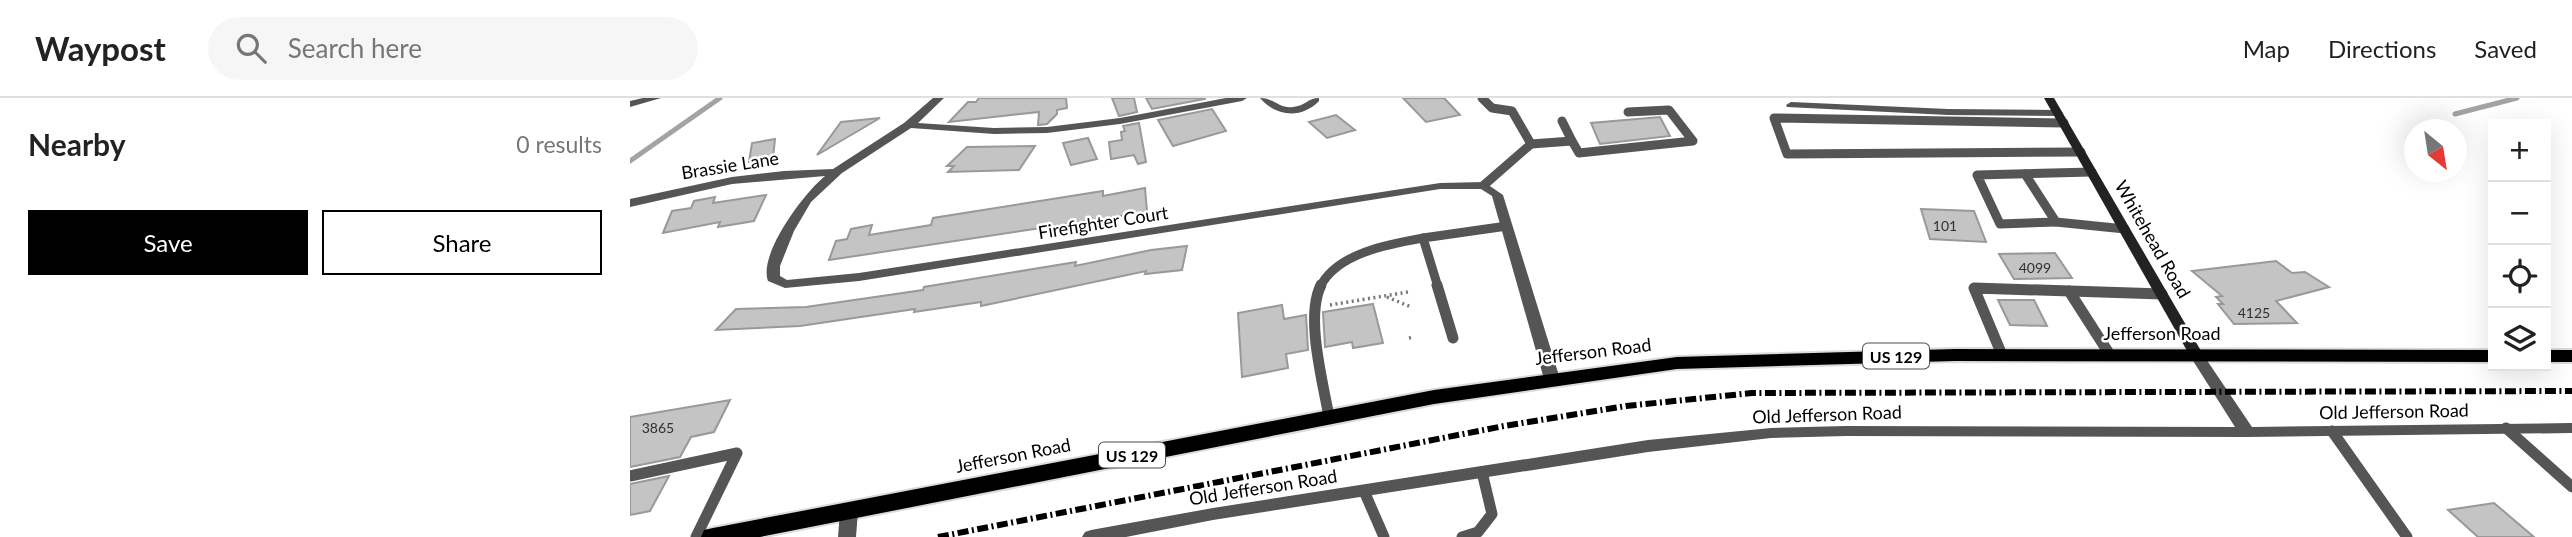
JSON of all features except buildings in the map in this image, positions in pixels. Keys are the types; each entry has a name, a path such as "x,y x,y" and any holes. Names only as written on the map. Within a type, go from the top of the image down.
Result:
{"highway":[{"name":"Jefferson Road","path":"713,537 1329,417 1552,379 1690,363 1790,358 2002,355 2488,356"},
{"path":"2551,356 2572,356"}],"main road":[{"name":"Whitehead Road","path":"2049,98 2197,356"}],"street":[{"path":"630,104 656,98"},
{"name":"Firefighter Court","path":"939,98 908,125 837,172 807,199 773,266 772,278 777,282 799,283 926,268 1440,186 1484,185"},
{"path":"908,125 989,132 1046,130 1101,124 1242,98"},
{"path":"1265,98 1272,107 1282,111 1306,107 1314,98"},
{"path":"1791,105 2061,118"},
{"name":"Brassie Lane","path":"630,203 743,177 837,172"},
{"path":"1484,185 1497,195 1552,379"},
{"name":"Whitehead Road","path":"2197,356 2248,432"},
{"name":"Old Jefferson Road","path":"1091,537 1138,532 1364,491 1648,446 1771,433 2572,428"},
{"path":"847,537 849,511"}],"lane":[{"path":"1482,98 1492,108 1512,111 1531,144"},
{"path":"1562,121 1579,153 1693,141 1668,110 1628,112"},
{"path":"2061,118 1774,118 1787,154 2081,152"},
{"path":"1484,185 1531,144 1572,141"},
{"path":"2092,172 1977,175 2000,224 2056,222 2125,229"},
{"path":"2025,174 2056,222"},
{"path":"1329,417 1319,355 1316,308 1316,295 1323,280 1346,262 1389,244 1507,226"},
{"path":"1423,238 1453,338"},
{"path":"2002,355 1974,288 2162,295"},
{"path":"2069,291 2109,355"},
{"path":"2506,428 2572,487"},
{"path":"2332,431 2407,537"},
{"path":"630,475 737,453 695,537"},
{"path":"1462,537 1478,532 1492,514 1482,472"},
{"path":"1364,491 1384,537"}],"path":[{"path":"1316,308 1408,292"},
{"path":"1385,296 1411,307"}],"waterway":[{"path":"630,161 720,98"},
{"path":"2455,114 2517,98"}],"railway":[{"path":"938,537 1504,426 1626,406 1752,393 2572,391"}]}
